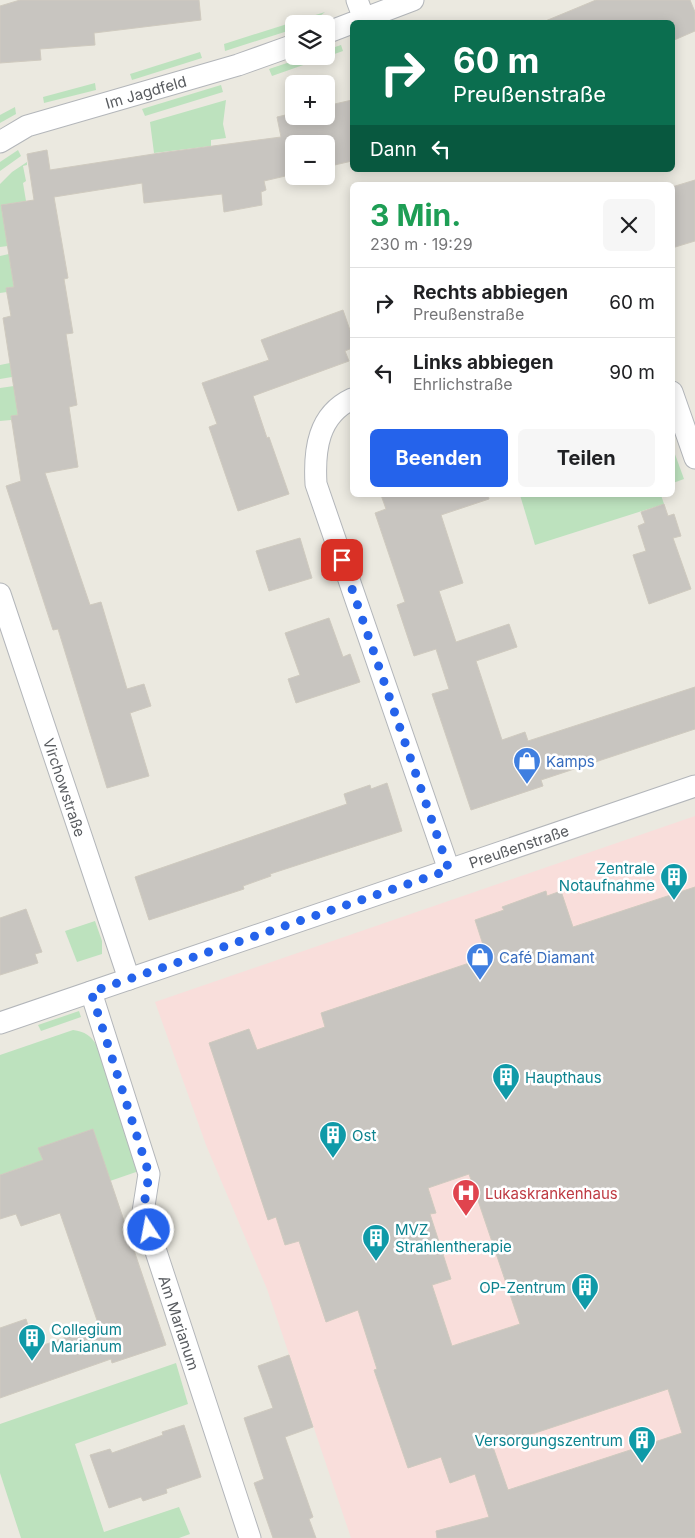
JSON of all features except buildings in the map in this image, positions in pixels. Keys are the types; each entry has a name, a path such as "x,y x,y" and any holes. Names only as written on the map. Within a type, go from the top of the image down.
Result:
{"street":[{"path":"335,28 357,16 413,0"},
{"name":"Im Jagdfeld","path":"0,142 27,126 238,65 285,48"},
{"path":"350,400 338,408 324,424 319,438 315,462 316,484 449,870"},
{"path":"675,401 695,458"},
{"name":"Virchowstraße","path":"0,594 129,979"},
{"name":"Preußenstraße","path":"0,1023 695,786"},
{"name":"Am Marianum","path":"91,992 149,1174 143,1212 250,1538"}],"shaded area":[{"name":"Lukaskrankenhaus","path":"695,816 695,1538 351,1538 267,1289 206,1145 155,1002"}],"green space":[{"path":"285,25 285,32 225,51 224,44"},
{"path":"341,45 343,51 335,54 335,47"},
{"path":"200,52 202,58 132,80 130,74"},
{"path":"285,64 303,65 272,76 269,69"},
{"path":"95,83 96,90 44,103 43,97"},
{"path":"221,85 223,92 145,116 142,109"},
{"path":"226,100 223,124 226,138 211,140 211,146 154,153 150,122"},
{"path":"15,107 16,114 0,123 0,115"},
{"path":"18,150 21,156 0,171 0,162"},
{"path":"27,162 27,165 23,166 26,181 23,183 26,201 1,205 8,246 0,247 0,184 12,172"},
{"path":"9,254 14,287 6,288 7,292 0,293 0,256"},
{"path":"10,363 12,377 0,379 0,365"},
{"path":"14,386 18,415 11,416 11,420 0,421 0,388"},
{"path":"675,454 684,479 675,482"},
{"path":"521,497 662,497 664,504 535,545"},
{"path":"95,921 102,941 102,954 77,962 65,931"},
{"path":"79,1011 81,1017 41,1031 38,1025"},
{"path":"73,1030 87,1035 97,1046 139,1171 110,1181 93,1129 39,1148 44,1165 34,1163 0,1175 0,1055"},
{"path":"176,1363 188,1404 75,1444 104,1532 179,1507 190,1534 179,1538 21,1538 0,1473 0,1424"}],"place":[{"name":"Kamps","path":"527,785"},
{"name":"Zentrale Notaufnahme","path":"674,901"},
{"name":"Café Diamant","path":"480,981"},
{"name":"Haupthaus","path":"506,1101"},
{"name":"Ost","path":"333,1159"},
{"name":"Lukaskrankenhaus","path":"466,1217"},
{"name":"MVZ Strahlentherapie","path":"376,1262"},
{"name":"OP-Zentrum","path":"585,1311"},
{"name":"Collegium Marianum","path":"32,1362"},
{"name":"Versorgungszentrum","path":"642,1464"}],"route":[{"path":"149,1230 143,1212 149,1174 91,992 449,870 342,560"}]}
